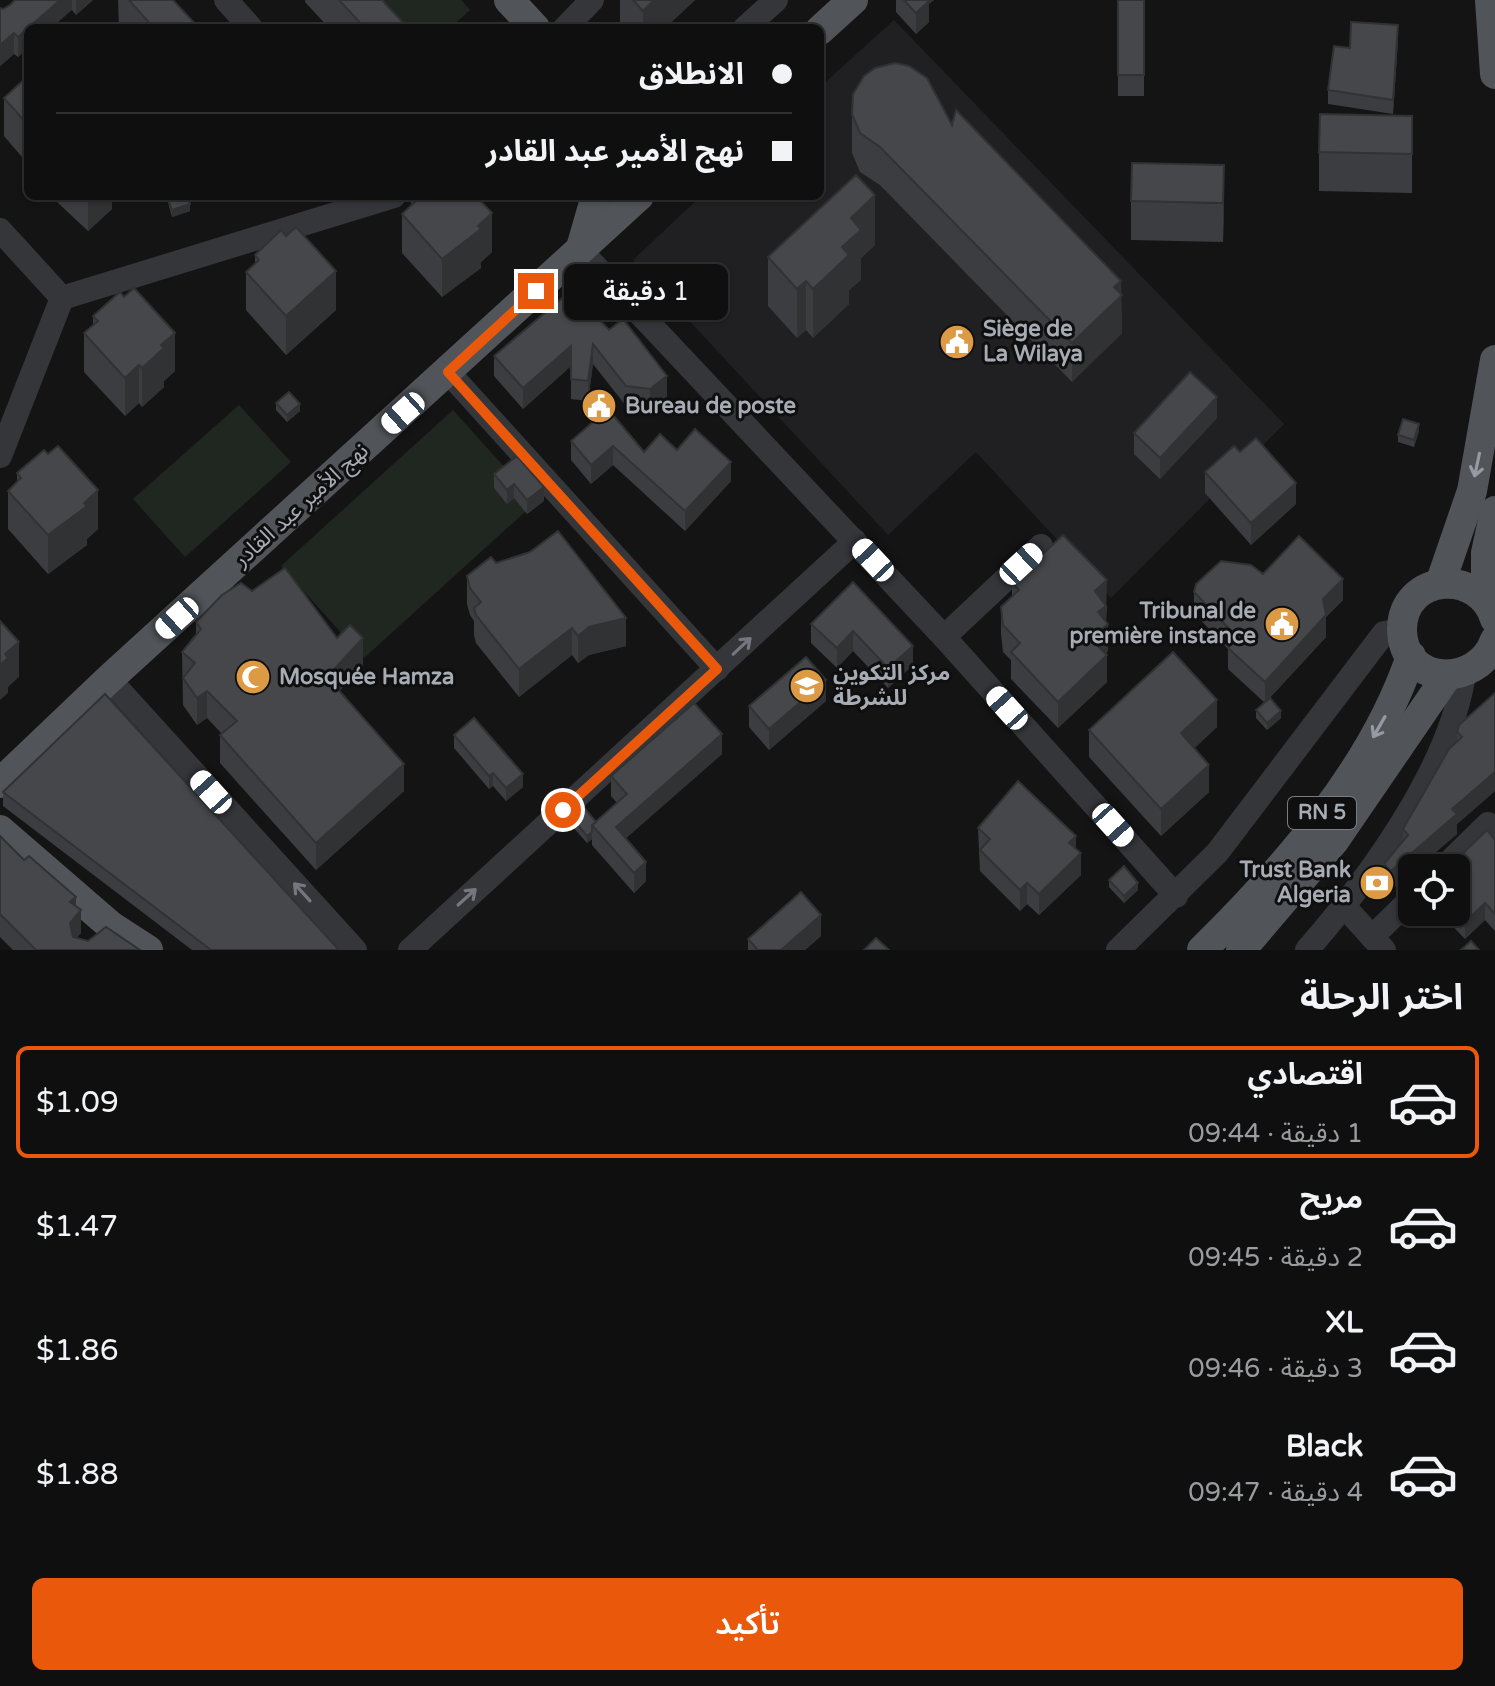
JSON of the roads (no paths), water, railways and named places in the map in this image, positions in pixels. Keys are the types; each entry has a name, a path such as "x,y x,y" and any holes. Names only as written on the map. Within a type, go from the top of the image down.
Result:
{"main road":[{"path":"509,0 531,24"},
{"path":"824,26 853,0"},
{"path":"1490,0 1495,74"},
{"path":"580,250 595,200"},
{"name":"نهج الأمير عبد القادر","path":"0,783 109,679 635,200"},
{"path":"1440,584 1472,491 1495,360"},
{"path":"1493,612 1486,553 1495,511"},
{"path":"1493,612 1465,585 1440,584 1427,588 1412,601 1407,643 1427,670 1456,675 1493,653"},
{"name":"RN 5","path":"1202,950 1290,854 1350,773 1393,702 1407,643"},
{"name":"RN 5","path":"1241,950 1334,841 1456,675"},
{"path":"0,830 102,934 148,950"}],"street":[{"path":"226,0 247,24"},
{"path":"569,24 592,0"},
{"path":"749,24 776,0"},
{"path":"62,298 381,200"},
{"path":"0,230 62,298"},
{"path":"580,250 944,637 1176,896"},
{"path":"0,456 62,298"},
{"path":"448,372 717,669"},
{"path":"410,950 855,541"},
{"path":"944,637 1041,546"},
{"path":"1118,950 1217,853 1384,633 1407,643"},
{"path":"1307,950 1343,905 1424,784 1450,732 1456,675"},
{"path":"109,679 355,950"},
{"path":"1457,854 1488,824 1495,831"},
{"path":"1343,905 1378,943 1398,917"}],"place":[{"name":"Siège de La Wilaya","path":"957,342"},
{"name":"Bureau de poste","path":"599,406"},
{"name":"Tribunal de première instance","path":"1282,624"},
{"name":"Mosquée Hamza","path":"253,677"},
{"name":"مركز التكوين للشرطة","path":"807,686"},
{"name":"Trust Bank Algeria","path":"1377,883"}]}
